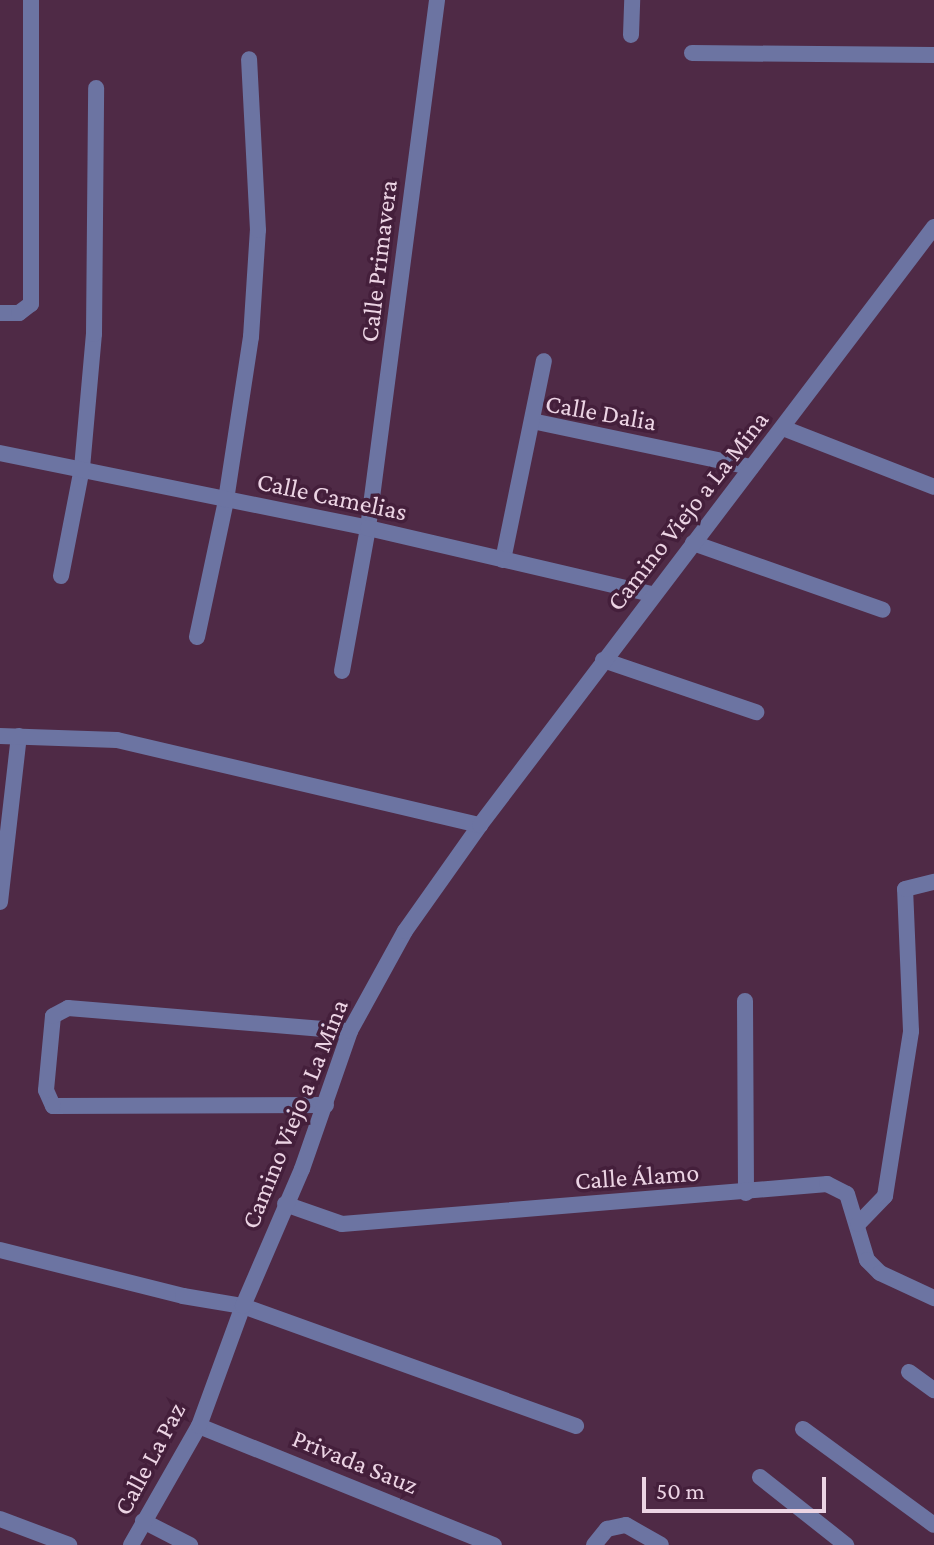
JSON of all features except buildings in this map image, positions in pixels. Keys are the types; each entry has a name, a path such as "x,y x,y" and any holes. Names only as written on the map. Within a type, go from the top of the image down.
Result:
{"street":[{"path":"0,313 19,313 31,304 31,0"},
{"name":"Calle Primavera","path":"342,671 368,528 437,0"},
{"path":"631,35 632,0"},
{"path":"692,53 934,55"},
{"path":"197,637 226,500 251,337 258,230 249,59"},
{"path":"61,576 82,468 94,334 96,88"},
{"name":"Camino Viejo a La Mina","path":"243,1306 326,1105 350,1031 405,931 652,594 783,428 934,227"},
{"path":"532,421 544,361"},
{"name":"Calle Dalia","path":"503,560 532,421 751,467"},
{"path":"783,428 934,487"},
{"name":"Calle Camelias","path":"0,453 368,528 652,594"},
{"path":"693,543 883,610"},
{"path":"603,660 756,712"},
{"path":"0,736 117,740 480,825"},
{"path":"0,902 19,736"},
{"path":"858,1224 885,1196 911,1031 905,889 934,882"},
{"path":"745,1001 746,1193"},
{"path":"326,1105 53,1106 46,1090 53,1016 68,1008 350,1031"},
{"name":"Calle Álamo","path":"285,1204 342,1224 838,1187 847,1194 867,1260 880,1273 934,1298"},
{"path":"0,1250 183,1296 243,1306 576,1426"},
{"name":"Calle La Paz","path":"131,1545 199,1426 243,1306"},
{"path":"909,1372 934,1390"},
{"name":"Privada Sauz","path":"199,1426 494,1545"},
{"path":"803,1429 934,1525"},
{"path":"760,1477 846,1545"},
{"path":"0,1519 69,1545"},
{"path":"143,1521 190,1545"},
{"path":"594,1545 607,1529 626,1525 661,1545"}]}
